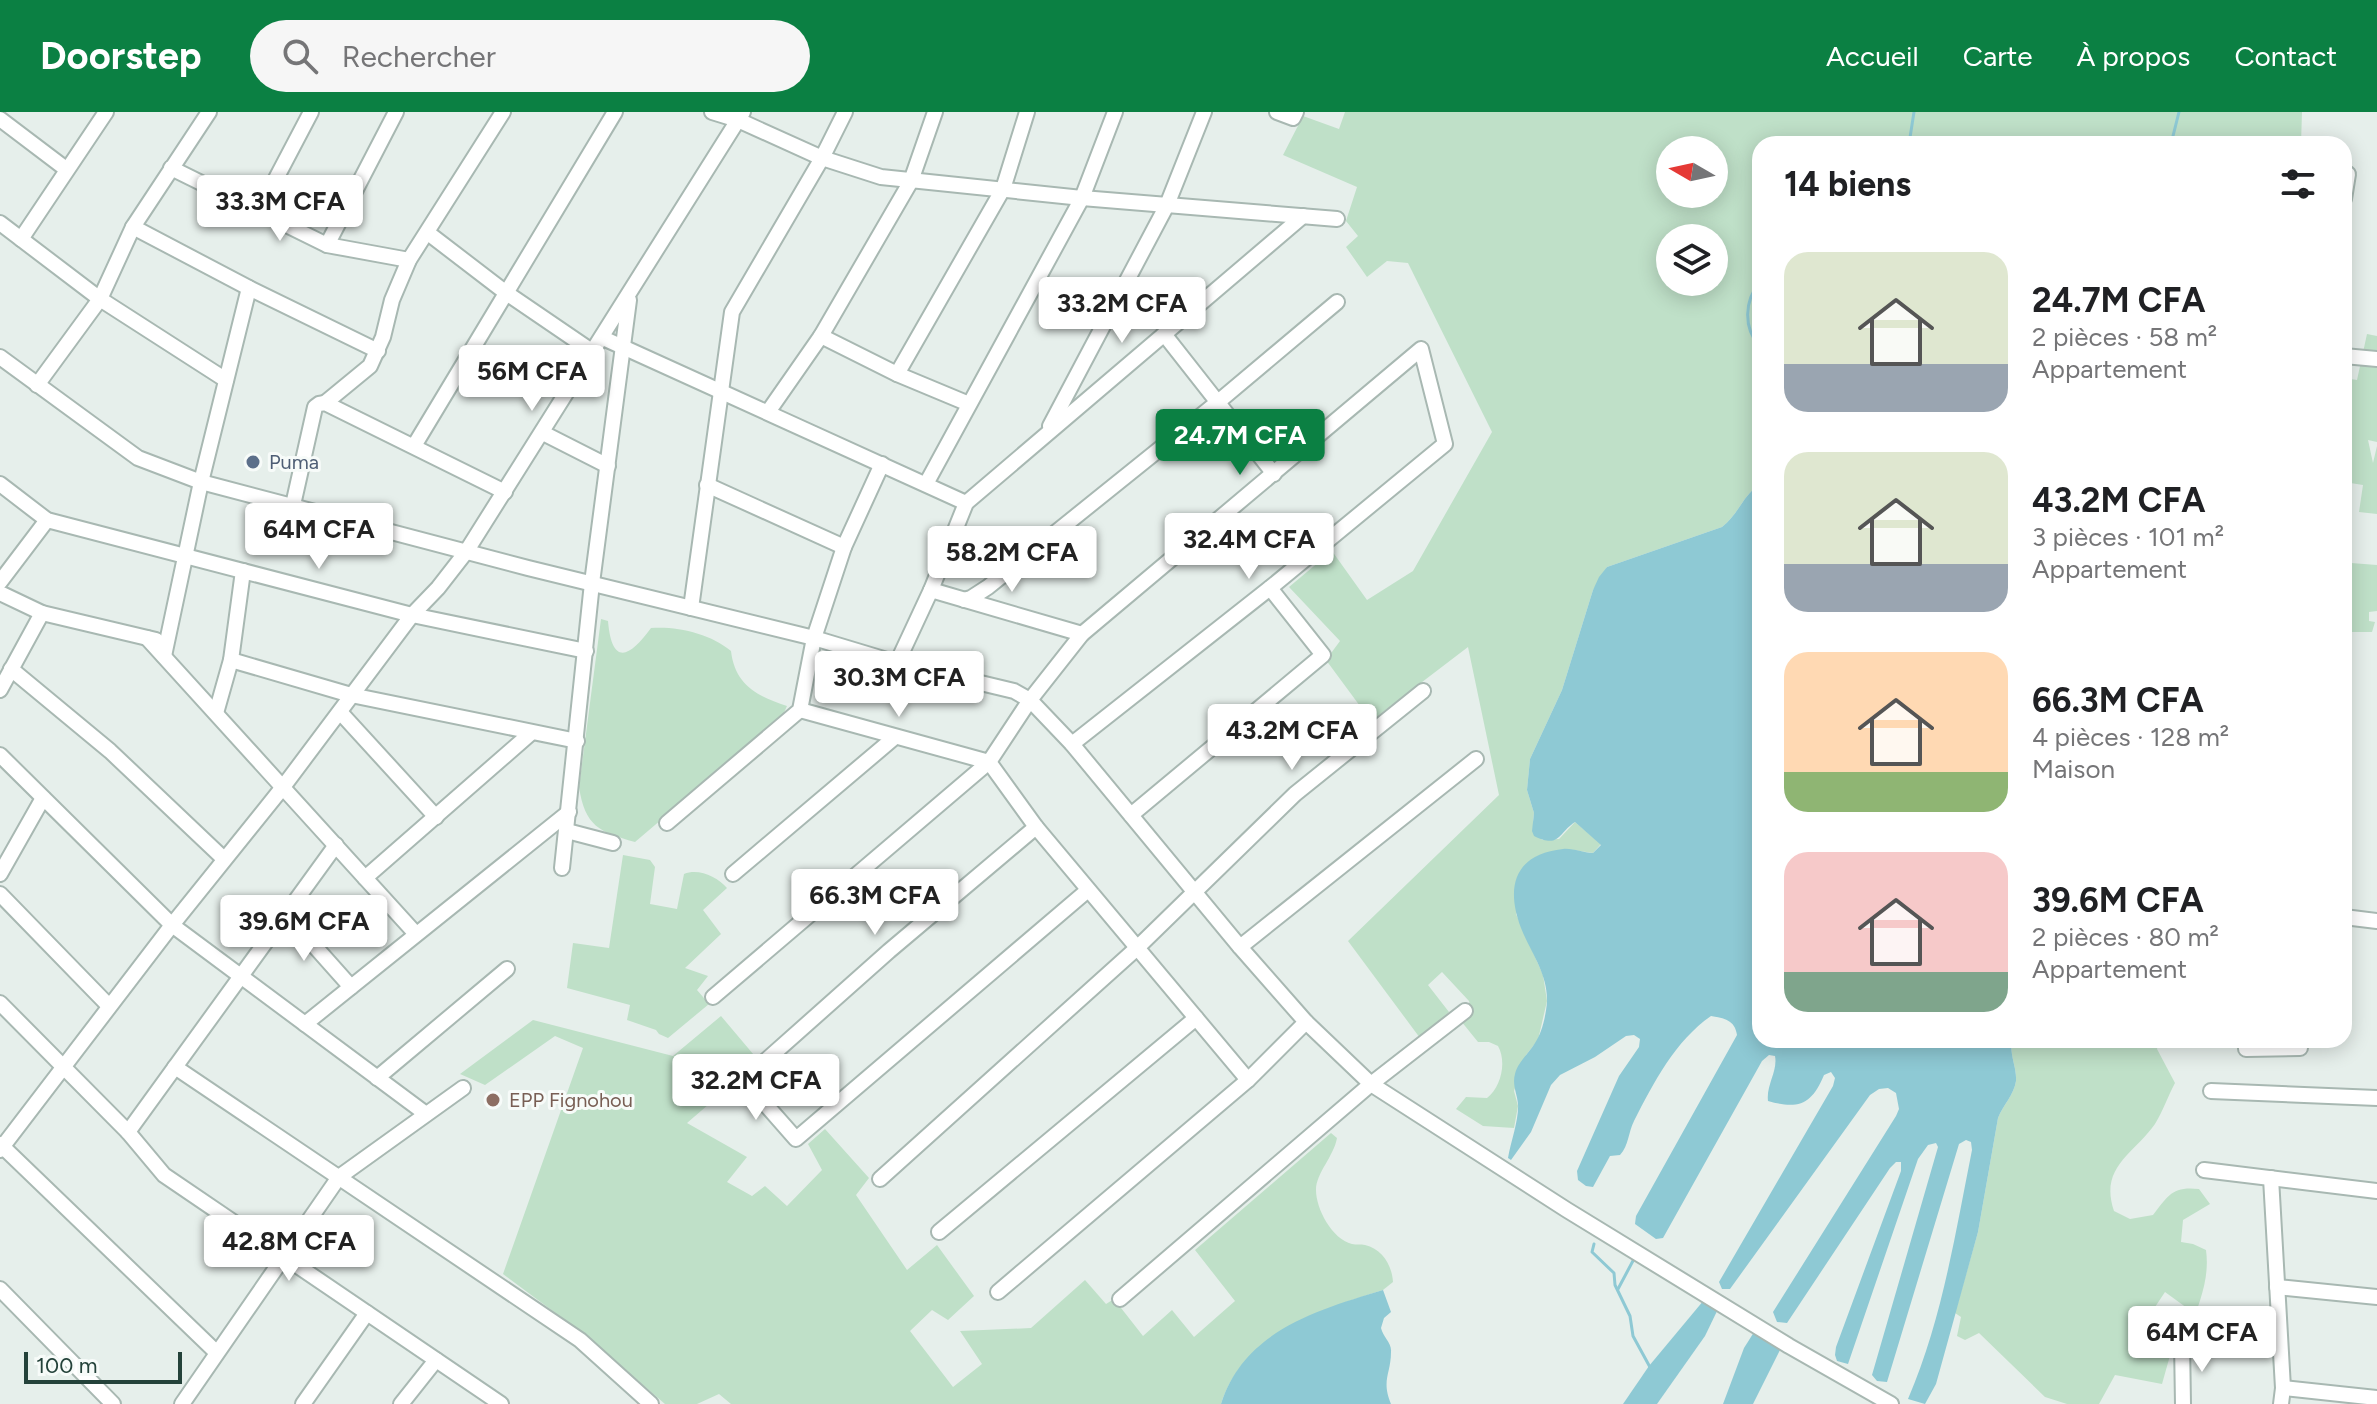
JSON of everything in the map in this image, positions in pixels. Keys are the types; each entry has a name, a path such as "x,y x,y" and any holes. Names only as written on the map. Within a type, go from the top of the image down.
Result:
{"street":[{"path":"21,239 106,112"},
{"path":"37,385 100,299 133,227 209,112"},
{"path":"259,211 311,112"},
{"path":"327,245 396,112"},
{"path":"293,505 315,407 325,403 370,366 409,260 503,112"},
{"path":"414,446 615,112"},
{"path":"712,112 740,116 822,158 881,177 1082,198 1337,219"},
{"path":"691,608 732,312 822,158 845,112"},
{"path":"768,412 821,336 911,181 935,112"},
{"path":"897,374 1003,189 1027,112"},
{"path":"926,484 1082,198 1115,112"},
{"path":"1047,434 1167,205 1204,112"},
{"path":"1277,112 1293,118 1296,112"},
{"path":"216,1352 1,1146 283,787 412,615 466,552 740,116"},
{"path":"0,119 66,169"},
{"path":"171,168 327,245 409,260"},
{"path":"897,663 966,503 1303,216"},
{"path":"0,223 100,299 226,380"},
{"path":"133,227 378,351"},
{"path":"428,233 505,292 593,352"},
{"path":"166,649 201,482 249,288"},
{"path":"562,868 592,583 630,294"},
{"path":"964,600 988,587 1337,302"},
{"path":"1164,334 1274,474"},
{"path":"821,336 897,374 969,404"},
{"path":"603,338 966,503"},
{"path":"713,997 989,762 1030,700 1082,634 1421,349 1445,444 1270,588 1072,744"},
{"path":"0,357 138,458 201,482 1014,691 1030,700 1072,744 1240,947 1306,1022 1371,1084 1567,1210 1789,1346 1891,1404"},
{"path":"2352,357 2377,359"},
{"path":"325,403 505,492"},
{"path":"543,433 608,466"},
{"path":"667,823 800,710 814,638 844,547 882,464"},
{"path":"0,484 47,520 412,615 586,651"},
{"path":"707,485 844,547"},
{"path":"0,582 47,520"},
{"path":"216,713 231,660 243,571"},
{"path":"1131,815 1323,655 1270,588"},
{"path":"931,590 1082,634"},
{"path":"0,593 42,613 147,638 166,649 216,713 416,934"},
{"path":"0,689 42,613"},
{"path":"231,660 351,695 577,741"},
{"path":"11,669 110,751 224,859"},
{"path":"880,1179 1137,948 1295,794 1423,691"},
{"path":"800,710 989,762 1036,827 1248,1080"},
{"path":"340,712 436,817"},
{"path":"365,878 531,733"},
{"path":"733,874 895,737"},
{"path":"0,755 172,925 426,1114"},
{"path":"1240,947 1476,759"},
{"path":"0,874 43,798"},
{"path":"305,1024 569,812"},
{"path":"1036,827 889,951 744,1080 796,1139 1088,890"},
{"path":"567,831 613,843"},
{"path":"128,1132 336,845"},
{"path":"0,894 109,1006"},
{"path":"286,914 351,987"},
{"path":"2352,918 2377,921"},
{"path":"377,1078 507,969"},
{"path":"0,1003 128,1132 164,1175 501,1404"},
{"path":"1120,1299 1371,1084 1465,1011"},
{"path":"939,1232 1196,1018"},
{"path":"998,1292 1248,1080 1306,1022"},
{"path":"2246,1048 2300,1048"},
{"path":"175,1067 580,1340 651,1404"},
{"path":"182,1404 339,1177 463,1088"},
{"path":"2211,1091 2377,1098"},
{"path":"2204,1170 2377,1191"},
{"path":"2271,1178 2283,1388 2281,1404"},
{"path":"2277,1287 2377,1297"},
{"path":"0,1289 113,1404"},
{"path":"303,1404 367,1313"},
{"path":"2182,1342 2183,1404"},
{"path":"401,1404 436,1360"},
{"path":"2283,1388 2377,1398"}],"green space":[{"path":"1345,112 2302,112 2301,136 1752,136 1752,491 1722,527 1607,567 1593,590 1562,690 1530,759 1527,790 1534,813 1533,821 1542,840 1559,839 1575,822 1601,844 1593,853 1573,850 1516,914 1543,975 1547,1001 1538,1040 1526,1055 1514,1091 1518,1106 1514,1128 1483,1126 1456,1109 1466,1097 1487,1098 1496,1087 1502,1067 1498,1046 1478,1042 1461,1021 1470,1007 1469,1001 1442,972 1428,985 1449,1012 1420,1038 1348,941 1499,795 1468,647 1371,721 1326,660 1340,641 1289,587 1332,551 1367,600 1413,571 1492,432 1408,263 1387,261 1367,277 1346,247 1358,236 1346,221 1357,187 1283,155 1303,116 1339,129"},
{"path":"2367,334 2377,336 2377,442 2368,440 2373,463 2377,446 2377,514 2359,512 2363,485 2352,483 2352,379 2357,380"},
{"path":"2352,563 2377,565 2377,611 2369,612 2369,621 2375,622 2372,632 2352,632"},
{"path":"601,619 608,621 613,646 623,653 636,646 651,628 683,630 714,640 731,651 737,673 749,688 787,706 782,717 635,842 612,835 596,825 585,811 579,787"},
{"path":"623,855 650,860 655,867 650,904 677,909 684,874 690,872 707,875 727,888 703,910 721,934 685,968 708,976 697,990 709,1004 668,1038 656,1030 627,1020 630,1005 567,988 573,943 609,948"},
{"path":"721,1016 759,1061 687,1123 747,1157 727,1182 752,1196 765,1186 787,1206 822,1170 808,1144 825,1129 869,1178 856,1195 907,1270 937,1245 974,1296 948,1320 932,1310 910,1331 953,1387 982,1364 960,1331 1031,1328 1085,1280 1106,1304 1114,1299 1143,1336 1172,1310 1194,1337 1235,1301 1195,1250 1331,1133 1337,1138 1316,1190 1322,1214 1332,1230 1345,1241 1371,1247 1381,1254 1391,1270 1393,1282 1383,1290 1310,1316 1265,1342 1247,1359 1232,1380 1221,1404 731,1404 719,1394 697,1404 665,1404 585,1335 503,1274 583,1048 555,1036 485,1085 460,1074 533,1020 673,1056"},
{"path":"2157,1048 2175,1083 2155,1124 2121,1162 2111,1183 2114,1211 2130,1219 2153,1215 2167,1198 2183,1189 2199,1189 2210,1204 2183,1220 2181,1242 2206,1250 2207,1261 2203,1291 2190,1330 2180,1321 2187,1308 2165,1292 2151,1313 2157,1317 2151,1343 2171,1352 2162,1384 2115,1375 2099,1404 2067,1404 2045,1397 1979,1333 1965,1340 1957,1336 1961,1317 1955,1313 1978,1232 1998,1118 2016,1081 2012,1050"}],"water":[{"path":"1752,491 1752,1048 2012,1048 2015,1086 1998,1118 1978,1232 1936,1384 1925,1404 1908,1399 1930,1339 1946,1277 1972,1150 1971,1142 1966,1140 1959,1144 1887,1382 1877,1381 1872,1375 1938,1147 1936,1143 1928,1145 1918,1159 1848,1364 1837,1361 1836,1347 1901,1171 1901,1162 1890,1168 1787,1323 1777,1322 1773,1312 1896,1116 1899,1109 1896,1093 1888,1088 1870,1095 1730,1289 1722,1289 1719,1282 1833,1086 1835,1078 1831,1072 1824,1075 1815,1093 1803,1102 1779,1104 1768,1101 1775,1056 1769,1055 1762,1061 1663,1238 1656,1239 1635,1224 1636,1216 1737,1035 1728,1021 1711,1016 1676,1050 1632,1125 1623,1151 1620,1155 1610,1156 1593,1187 1578,1180 1577,1171 1619,1076 1639,1047 1640,1039 1634,1035 1626,1036 1560,1075 1551,1085 1531,1132 1511,1160 1508,1158 1518,1110 1515,1074 1540,1034 1547,1002 1542,973 1516,913 1514,899 1518,875 1524,865 1547,852 1570,849 1593,853 1601,845 1575,822 1554,840 1534,836 1534,813 1527,790 1530,759 1562,690 1593,590 1607,567 1722,527"},
{"path":"1383,1290 1391,1312 1384,1318 1381,1328 1391,1349 1387,1383 1391,1404 1221,1404 1232,1379 1247,1358 1265,1341 1309,1316"},
{"path":"1704,1300 1719,1307 1705,1336 1657,1404 1623,1404 1649,1366"},
{"path":"1756,1329 1782,1346 1753,1404 1723,1404 1744,1348"}],"waterway":[{"path":"1910,136 1914,112"},
{"path":"2173,136 2179,112"},
{"path":"1752,296 1748,306 1752,335"},
{"path":"1594,1244 1592,1252 1614,1273 1615,1285 1630,1316 1633,1336 1651,1369"},
{"path":"1618,1289 1635,1257"}],"place":[{"name":"Puma","path":"253,462"},
{"name":"EPP Fignohou","path":"493,1100"}]}
